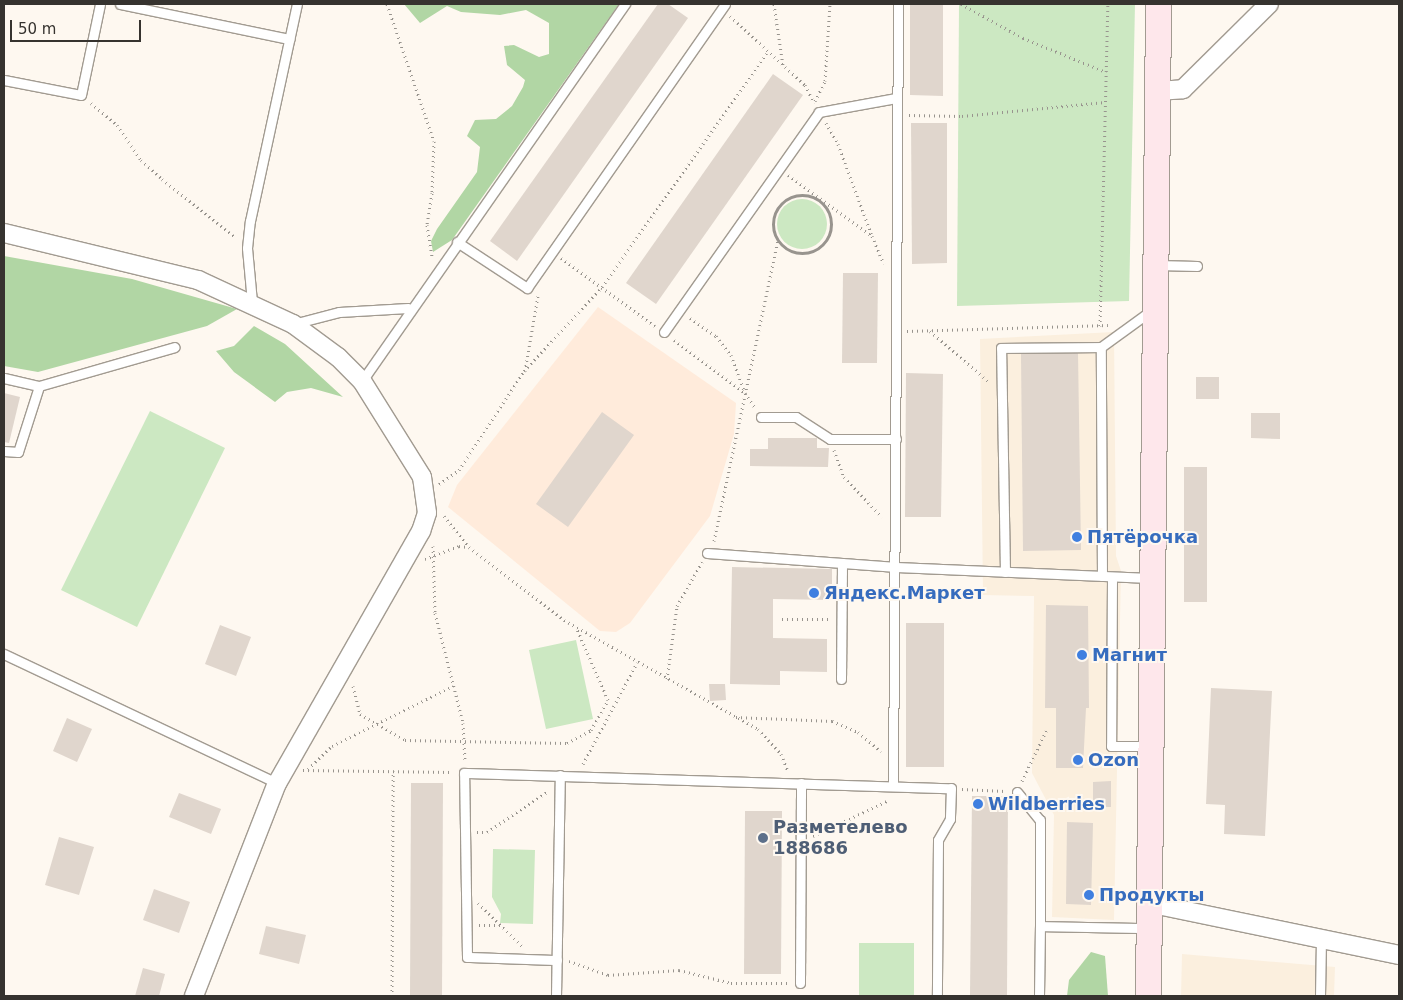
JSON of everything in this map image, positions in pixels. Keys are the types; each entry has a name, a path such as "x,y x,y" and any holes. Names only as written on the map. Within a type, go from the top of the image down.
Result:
{"main road":[{"path":"1148,996 1149,746 1158,4"}],"street":[{"path":"1157,91 1183,88 1269,4"},
{"path":"4,233 198,280 252,302 293,324 338,357 362,381 422,477 426,494 427,513 421,531 281,776 194,996"},
{"path":"1148,916 1321,938 1399,955"}],"lane":[{"path":"4,80 80,95 100,4"},
{"path":"120,4 289,39"},
{"path":"252,302 247,248 297,4"},
{"path":"362,381 408,308 457,242 625,4"},
{"path":"898,4 896,98 896,567 893,761 898,786"},
{"path":"457,242 527,288 720,5"},
{"path":"664,332 819,112 896,98"},
{"path":"1155,265 1196,266"},
{"path":"293,324 339,312 408,308"},
{"path":"1005,572 1001,348 1101,347 1155,308"},
{"path":"4,378 39,386 175,347"},
{"path":"1101,347 1102,576"},
{"path":"4,451 18,452 39,386"},
{"path":"761,417 796,417 830,439 896,439"},
{"path":"707,553 896,567 1152,578"},
{"path":"841,679 842,563"},
{"path":"1112,577 1111,746 1149,746"},
{"path":"4,654 281,776"},
{"path":"557,960 467,957 464,925 464,772 951,788 950,819 938,840 937,996"},
{"path":"556,996 560,775"},
{"path":"797,783 800,839 800,983"},
{"path":"1017,792 1040,820 1039,996"},
{"path":"1040,926 1148,916"},
{"path":"1320,996 1321,938"}],"path":[{"path":"388,4 434,141 432,193 427,225 436,271"},
{"path":"774,4 783,66"},
{"path":"814,103 825,81 830,4"},
{"path":"961,4 1023,38 1106,72"},
{"path":"896,331 1100,326 1108,4"},
{"path":"767,53 602,287 524,371 459,470 426,494 469,547 577,628 758,729 781,754 797,783"},
{"path":"80,95 117,125 141,160 247,248"},
{"path":"896,115 962,116 1105,102"},
{"path":"779,168 821,201 872,236 881,261 896,277"},
{"path":"667,679 677,606 716,537 778,239 774,220 783,202 802,195 821,201 831,219 828,238 822,246 803,253 788,249 778,239"},
{"path":"524,371 539,288 533,278"},
{"path":"679,310 716,336 731,355 745,393"},
{"path":"930,330 1002,392"},
{"path":"830,439 844,477 868,506 896,528"},
{"path":"427,513 432,524 435,614 465,742 465,757"},
{"path":"419,562 459,546 469,547"},
{"path":"782,619 842,620"},
{"path":"353,682 354,703 360,714 374,725 405,740 558,745 592,730 602,715 606,692 577,628"},
{"path":"578,776 606,718 637,663"},
{"path":"308,770 332,746 453,686"},
{"path":"602,715 606,718"},
{"path":"736,717 832,721 858,732 893,761"},
{"path":"951,788 1017,792 1047,730"},
{"path":"281,776 308,770 464,772"},
{"path":"392,996 393,771"},
{"path":"464,832 487,832 546,793 560,775"},
{"path":"800,839 815,836 900,795 898,786"},
{"path":"464,903 478,903 537,960"},
{"path":"464,925 501,925"},
{"path":"557,960 608,974 679,970 731,983 800,983"},
{"path":"243,996 256,996"}],"shaded area":[{"path":"598,307 736,403 734,434 710,516 630,623 616,632 600,631 448,507 457,485"},
{"path":"1114,332 1116,556 1121,571 1114,920 1052,917 1054,815 1032,773 1034,596 983,595 980,339"},
{"path":"1182,954 1335,967 1334,996 1181,996"}],"green space":[{"path":"404,4 619,4 452,240 433,252 431,241 437,229 477,172 480,147 467,136 475,120 496,119 512,106 523,87 525,80 507,65 504,46 514,45 539,57 549,54 549,23 526,10 500,15 461,12 447,6 420,23"},
{"path":"959,4 1135,4 1129,301 957,306"},
{"path":"802,199 816,203 823,210 827,224 823,238 816,245 802,249 788,245 781,238 777,224 781,210 788,203"},
{"path":"4,256 132,279 237,309 207,326 38,372 4,366"},
{"path":"254,326 285,344 343,397 311,388 287,392 275,402 234,372 216,351 234,346"},
{"path":"150,411 225,448 137,627 61,590"},
{"path":"576,640 593,719 546,729 529,650"},
{"path":"493,849 535,850 533,924 500,923 501,914 492,897"},
{"path":"859,943 914,943 914,996 859,996"},
{"path":"1091,952 1105,956 1108,996 1067,996 1069,980"}],"building":[{"path":"658,4 668,4 688,18 517,261 490,241"},
{"path":"910,5 943,5 943,96 910,95"},
{"path":"773,74 803,95 656,304 626,283"},
{"path":"911,123 947,123 947,263 912,264"},
{"path":"843,273 878,273 877,363 842,363"},
{"path":"1078,353 1081,550 1023,551 1021,354"},
{"path":"906,373 943,374 941,517 905,517"},
{"path":"1196,377 1219,377 1219,399 1196,399"},
{"path":"4,393 20,397 9,443 4,442"},
{"path":"602,412 634,435 568,527 536,504"},
{"path":"1251,413 1280,413 1280,439 1251,438"},
{"path":"768,438 817,438 817,448 829,448 828,467 750,466 750,449 768,449"},
{"path":"1184,467 1207,467 1207,602 1184,602"},
{"path":"732,567 832,569 832,600 773,599 773,638 827,639 827,672 780,671 780,685 730,684"},
{"path":"1046,605 1088,606 1089,708 1086,708 1083,768 1056,768 1056,708 1045,708"},
{"path":"906,623 944,623 944,767 906,767"},
{"path":"220,625 251,637 236,676 205,664"},
{"path":"709,684 725,684 726,700 710,701"},
{"path":"1211,688 1272,691 1265,836 1224,834 1225,805 1206,804"},
{"path":"67,718 92,729 77,762 53,751"},
{"path":"1111,781 1111,807 1093,807 1093,782"},
{"path":"411,783 443,783 442,996 410,996"},
{"path":"179,793 221,809 211,834 169,817"},
{"path":"972,796 1008,796 1007,996 970,996"},
{"path":"745,811 782,811 781,974 744,974"},
{"path":"1067,822 1093,823 1091,905 1066,904"},
{"path":"59,837 94,847 79,895 45,885"},
{"path":"154,889 190,902 179,933 143,920"},
{"path":"266,926 306,935 299,964 259,954"},
{"path":"143,968 165,974 159,996 135,996"}],"place":[{"name":"Пятёрочка","path":"1077,537"},
{"name":"Яндекс.Маркет","path":"814,593"},
{"name":"Магнит","path":"1082,655"},
{"name":"Ozon","path":"1078,760"},
{"name":"Wildberries","path":"978,804"},
{"name":"Разметелево 188686","path":"763,838"},
{"name":"Продукты","path":"1089,895"}]}
